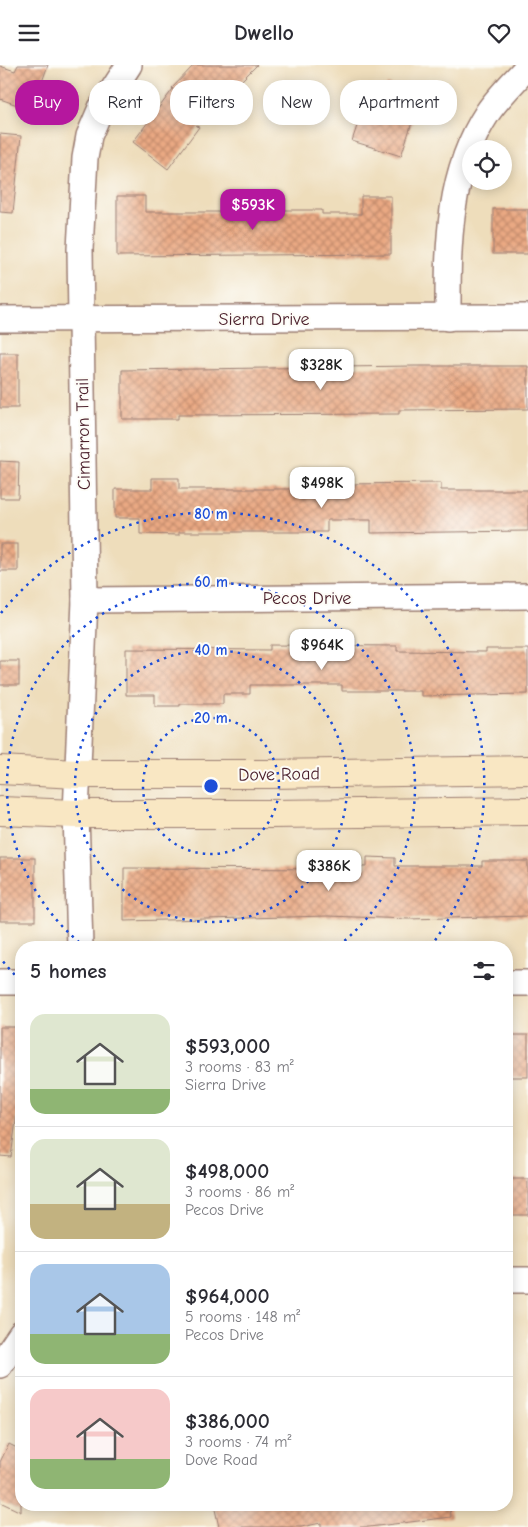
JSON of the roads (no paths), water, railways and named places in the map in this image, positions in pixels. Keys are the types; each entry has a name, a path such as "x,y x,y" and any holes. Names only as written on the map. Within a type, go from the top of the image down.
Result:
{"main road":[{"name":"Dove Road","path":"0,770 77,774 528,770"},
{"path":"0,811 76,814 528,811"}],"street":[{"name":"Cimarron Trail","path":"80,941 76,814 85,600 80,249 85,158 89,136 101,108 129,65"},
{"path":"448,318 448,255 458,179 466,155 488,112 528,66"},
{"name":"Sierra Drive","path":"0,319 528,317"},
{"name":"Pecos Drive","path":"85,600 528,596"},
{"path":"0,982 15,982"},
{"path":"513,983 528,983"},
{"path":"513,1281 528,1280"},
{"path":"0,1365 15,1342"}]}
